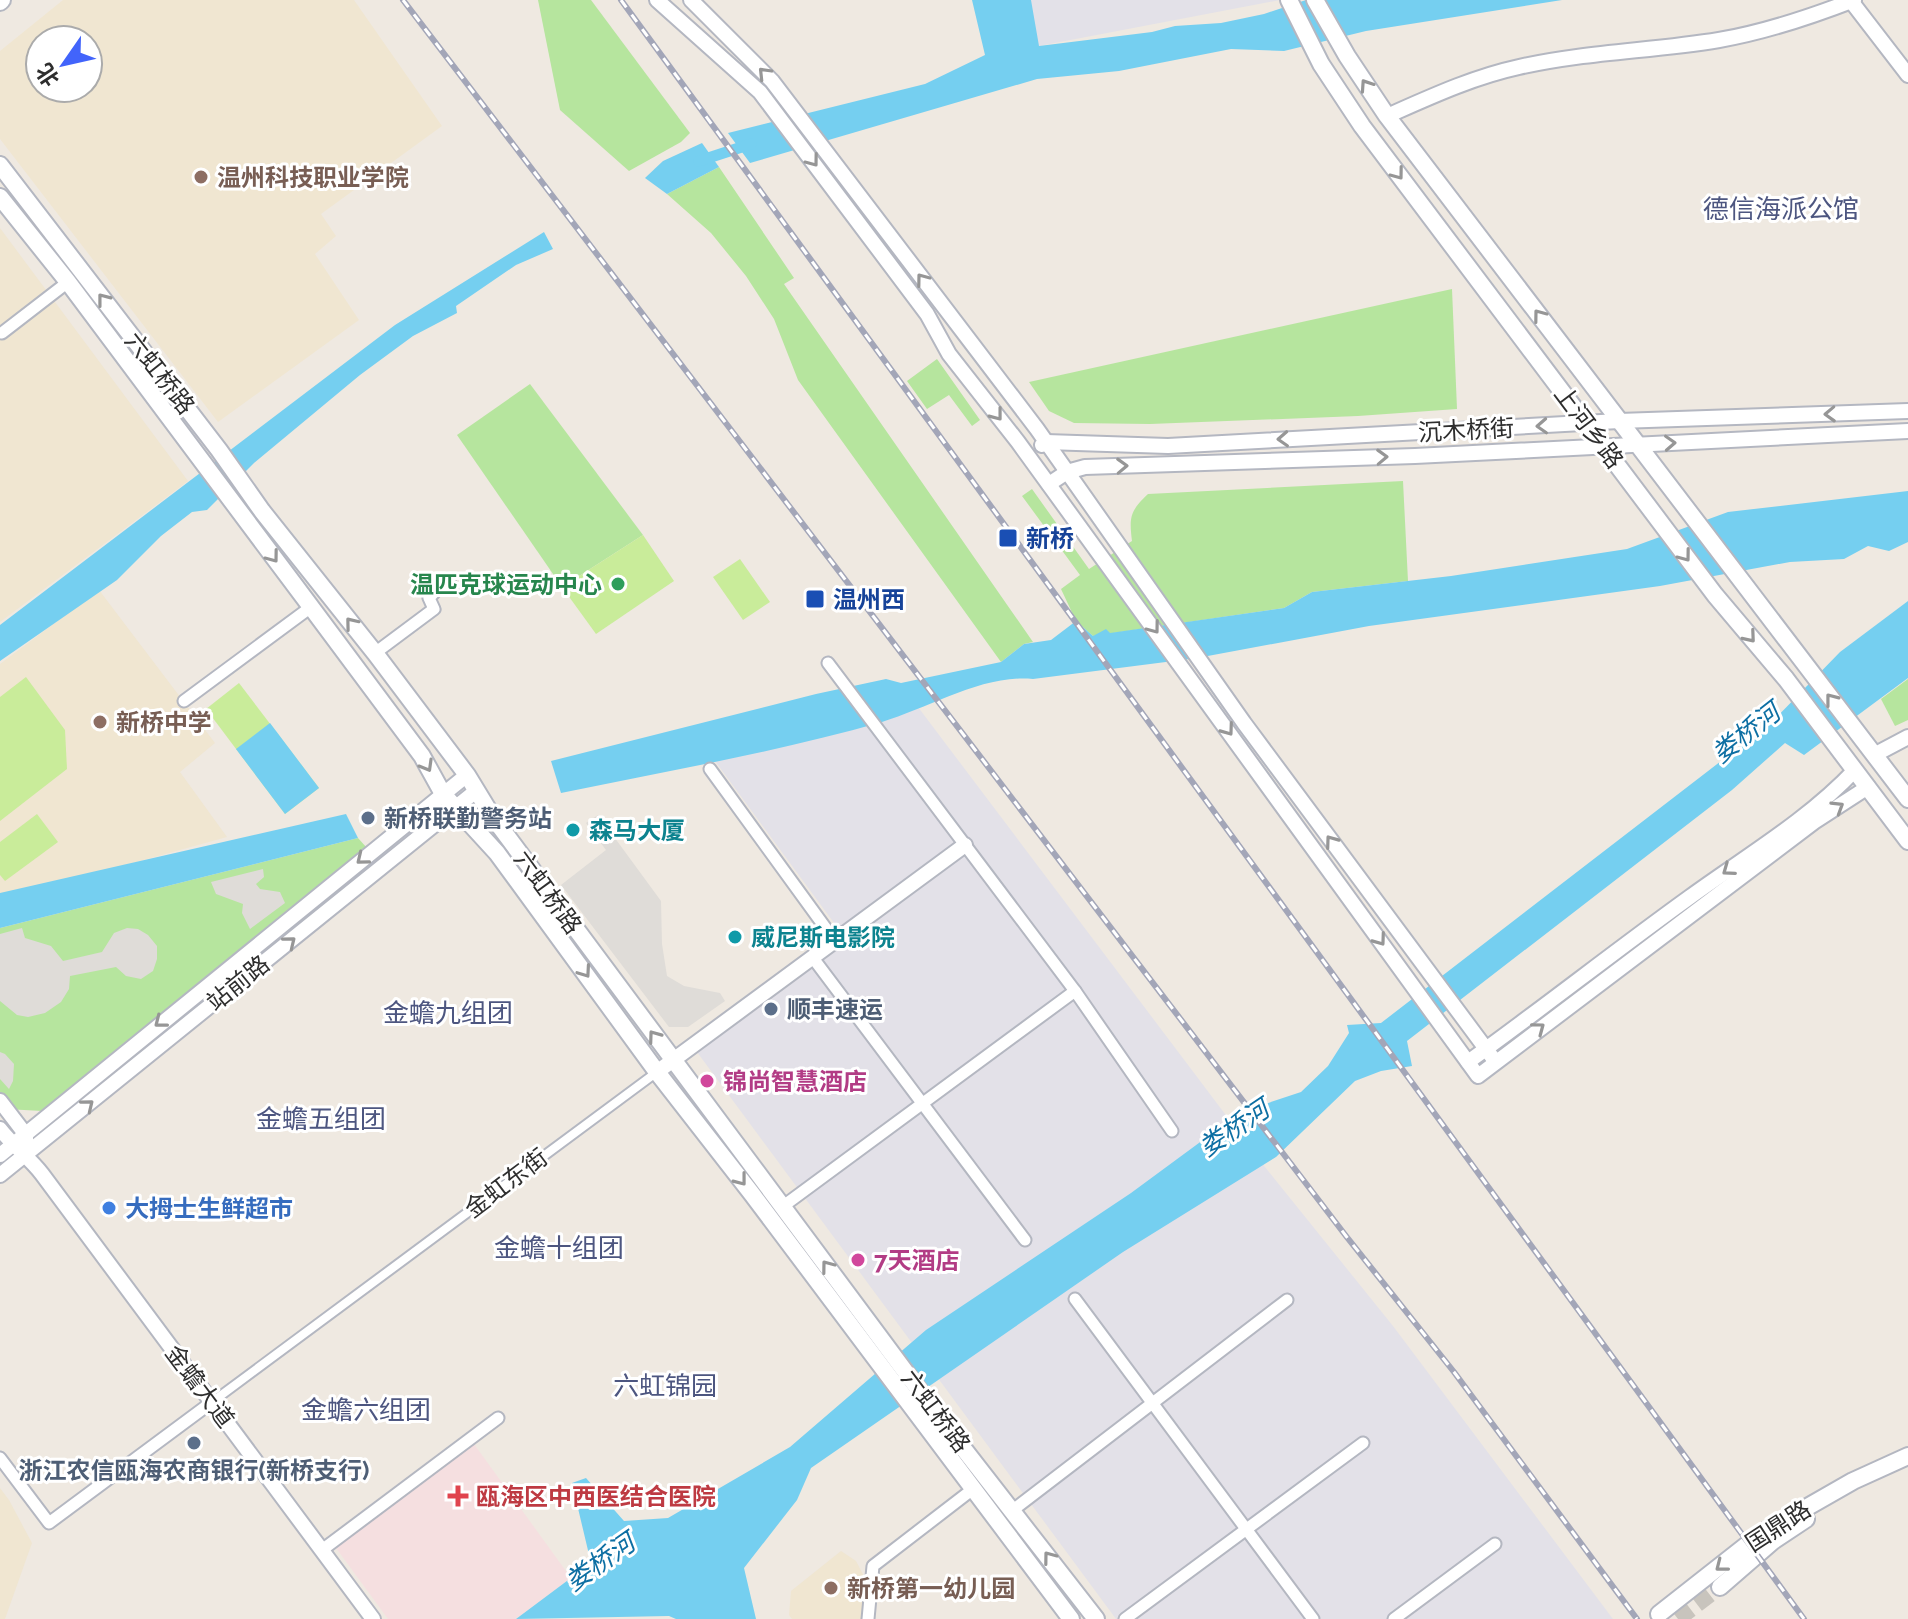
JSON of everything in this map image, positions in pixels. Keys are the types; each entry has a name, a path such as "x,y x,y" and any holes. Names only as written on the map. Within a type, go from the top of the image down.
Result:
{"main road":[{"name":"上河乡路","path":"1289,0 1321,64 1362,126 1715,595 1786,679 1908,841"},
{"name":"上河乡路","path":"1315,0 1387,116 1908,799"},
{"name":"六虹桥路","path":"0,165 467,775 673,1061 942,1421 1096,1619"},
{"name":"六虹桥路","path":"0,197 68,282 422,756 443,794 497,853 657,1072 1071,1619"},
{"name":"国鼎路","path":"1659,1614 1762,1533 1853,1481 1908,1456"},
{"name":"国鼎路","path":"1720,1587 1773,1541 1810,1516 1908,1467"}],"street":[{"path":"657,0 760,92 927,314 949,354 1028,455 1478,1076 1491,1054 1615,952 1802,817 1839,788 1855,770"},
{"path":"691,0 772,81 1046,442 1263,748 1413,954 1491,1054"},
{"path":"1387,116 1454,86 1517,67 1596,53 1720,40 1796,22 1852,1 1908,75"},
{"path":"2,333 68,282"},
{"name":"沉木桥街","path":"1046,442 1168,446 1619,421 1908,411"},
{"name":"沉木桥街","path":"1049,484 1067,472 1085,467 1415,456 1908,431"},
{"path":"1028,455 1046,442"},
{"path":"375,653 434,609 429,598 447,579 452,587"},
{"path":"184,701 311,607"},
{"path":"828,663 1075,991 1172,1131"},
{"path":"1874,755 1908,737"},
{"path":"710,769 835,941"},
{"name":"站前路","path":"6,1150 467,775"},
{"path":"1491,1054 1814,822 1868,787"},
{"name":"站前路","path":"0,1175 476,791"},
{"name":"金虹东街","path":"0,1458 49,1523 965,845"},
{"path":"813,958 1025,1240"},
{"path":"782,1207 1075,991"},
{"path":"0,1101 26,1135 27,1154 6,1150 0,1129"},
{"name":"金蟾大道","path":"27,1154 373,1619"},
{"path":"1075,1299 1313,1619"},
{"path":"1013,1510 1287,1300"},
{"path":"322,1550 498,1418"},
{"path":"1125,1619 1363,1443"},
{"path":"868,1619 873,1566 973,1489"},
{"path":"1394,1619 1495,1544"}],"shaded area":[{"name":"温州科技职业学院","path":"63,0 354,0 442,126 321,214 336,236 315,254 359,320 218,422 0,139 0,51 24,32 24,104 104,104 104,24 33,24"},
{"path":"1012,0 1280,0 1039,46"},
{"path":"0,228 188,481 0,622"},
{"name":"新桥中学","path":"99,590 215,743 180,772 227,837 75,879 0,894 0,664"},
{"path":"918,707 1265,1167 1393,1326 1613,1619 1116,1619 697,1052 848,942 715,761 885,721"},
{"path":"598,815 661,901 662,944 667,976 684,986 720,993 725,1001 688,1027 669,1027 561,885 606,850 586,823"},
{"path":"263,869 264,877 256,884 260,889 280,892 285,903 250,929 242,913 243,904 216,894 211,882"},
{"path":"22,928 25,938 51,946 63,961 102,952 114,933 127,928 138,929 157,946 157,959 153,971 141,979 126,976 116,967 70,976 69,989 61,1002 45,1013 28,1017 17,1015 0,1001 0,934"},
{"path":"0,1052 14,1064 9,1089 0,1079"},
{"name":"瓯海区中西医结合医院","path":"474,1444 571,1578 516,1619 388,1619 336,1548"},
{"path":"0,1488 32,1543 5,1619 0,1619"},
{"name":"新桥第一幼儿园","path":"841,1551 856,1561 868,1584 863,1619 792,1619 789,1615 791,1591"}],"green space":[{"path":"538,0 591,0 690,133 681,142 629,171 560,110"},
{"path":"719,167 794,278 784,284 1033,642 1024,644 1001,662 798,380 774,319 746,276 711,233 667,194"},
{"path":"1452,289 1457,409 1150,424 1074,423 1049,411 1029,382"},
{"path":"937,359 980,420 972,426 949,395 927,409 907,381"},
{"path":"530,384 643,535 562,587 457,435"},
{"path":"1403,481 1408,581 1312,592 1284,608 1093,636 1076,621 1061,589 1080,575 1022,496 1032,489 1089,569 1132,541 1132,515 1148,494"},
{"name":"温匹克球运动中心","path":"643,535 674,581 596,634 562,587"},
{"path":"740,559 770,602 743,620 713,577"},
{"path":"26,677 65,730 67,769 0,821 0,697"},
{"path":"1908,679 1908,720 1895,726 1881,699"},
{"path":"239,683 319,788 285,814 206,709"},
{"path":"37,814 58,842 5,881 0,875 0,842"},
{"path":"358,838 367,848 43,1111 5,1109 0,1102 0,928"}],"water":[{"path":"972,0 1031,0 1039,46 1152,32 1175,26 1221,23 1264,14 1306,0 1562,0 1366,31 1284,51 1231,49 1119,71 1037,79 750,163 728,133 925,84 985,55"},
{"path":"702,143 719,167 667,194 645,178 663,161"},
{"path":"544,232 553,249 516,265 456,306 457,313 413,336 360,375 254,463 207,510 192,512 161,536 117,580 0,661 0,625 395,325"},
{"path":"1908,491 1908,542 1889,551 1868,546 1844,559 1790,562 1660,586 1369,626 1197,658 995,682 956,693 882,722 803,743 561,793 551,761 816,694 886,679 901,683 1001,662 1024,644 1051,640 1076,621 1093,636 1106,629 1110,633 1284,608 1312,592 1451,576 1627,549 1728,512"},
{"name":"娄桥河","path":"1908,601 1908,678 1804,755 1785,743 1732,790 1407,1041 1412,1066 1381,1071 1355,1081 1276,1157 1123,1252 811,1468 797,1500 744,1568 756,1619 676,1619 669,1616 516,1619 591,1563 572,1483 586,1478 624,1521 668,1518 790,1447 926,1330 1131,1193 1241,1112 1301,1092 1328,1066 1349,1033 1347,1025 1381,1023 1773,721 1840,652"},
{"path":"270,723 319,788 285,814 236,749"},
{"path":"346,814 358,838 0,928 0,893"}],"waterway":[{"path":"699,161 751,144"}],"tunnel":[{"path":"1678,1619 1720,1587"}],"railway":[{"path":"403,0 1346,1236 1454,1372 1637,1619"},
{"path":"621,0 1804,1619"}],"place":[{"name":"温州科技职业学院","path":"201,177"},
{"name":"新桥","path":"1008,538"},
{"name":"温匹克球运动中心","path":"618,584"},
{"name":"温州西","path":"815,599"},
{"name":"新桥中学","path":"100,722"},
{"name":"新桥联勤警务站","path":"368,818"},
{"name":"森马大厦","path":"573,830"},
{"name":"威尼斯电影院","path":"735,937"},
{"name":"顺丰速运","path":"771,1009"},
{"name":"锦尚智慧酒店","path":"707,1081"},
{"name":"大拇士生鲜超市","path":"109,1208"},
{"name":"7天酒店","path":"858,1260"},
{"name":"浙江农信瓯海农商银行(新桥支行)","path":"194,1443"},
{"name":"瓯海区中西医结合医院","path":"458,1496"},
{"name":"新桥第一幼儿园","path":"831,1588"}],"district":[{"name":"德信海派公馆","path":"1781,209"},
{"name":"金蟾九组团","path":"448,1013"},
{"name":"金蟾五组团","path":"321,1119"},
{"name":"金蟾十组团","path":"559,1248"},
{"name":"六虹锦园","path":"665,1386"},
{"name":"金蟾六组团","path":"366,1410"}]}
